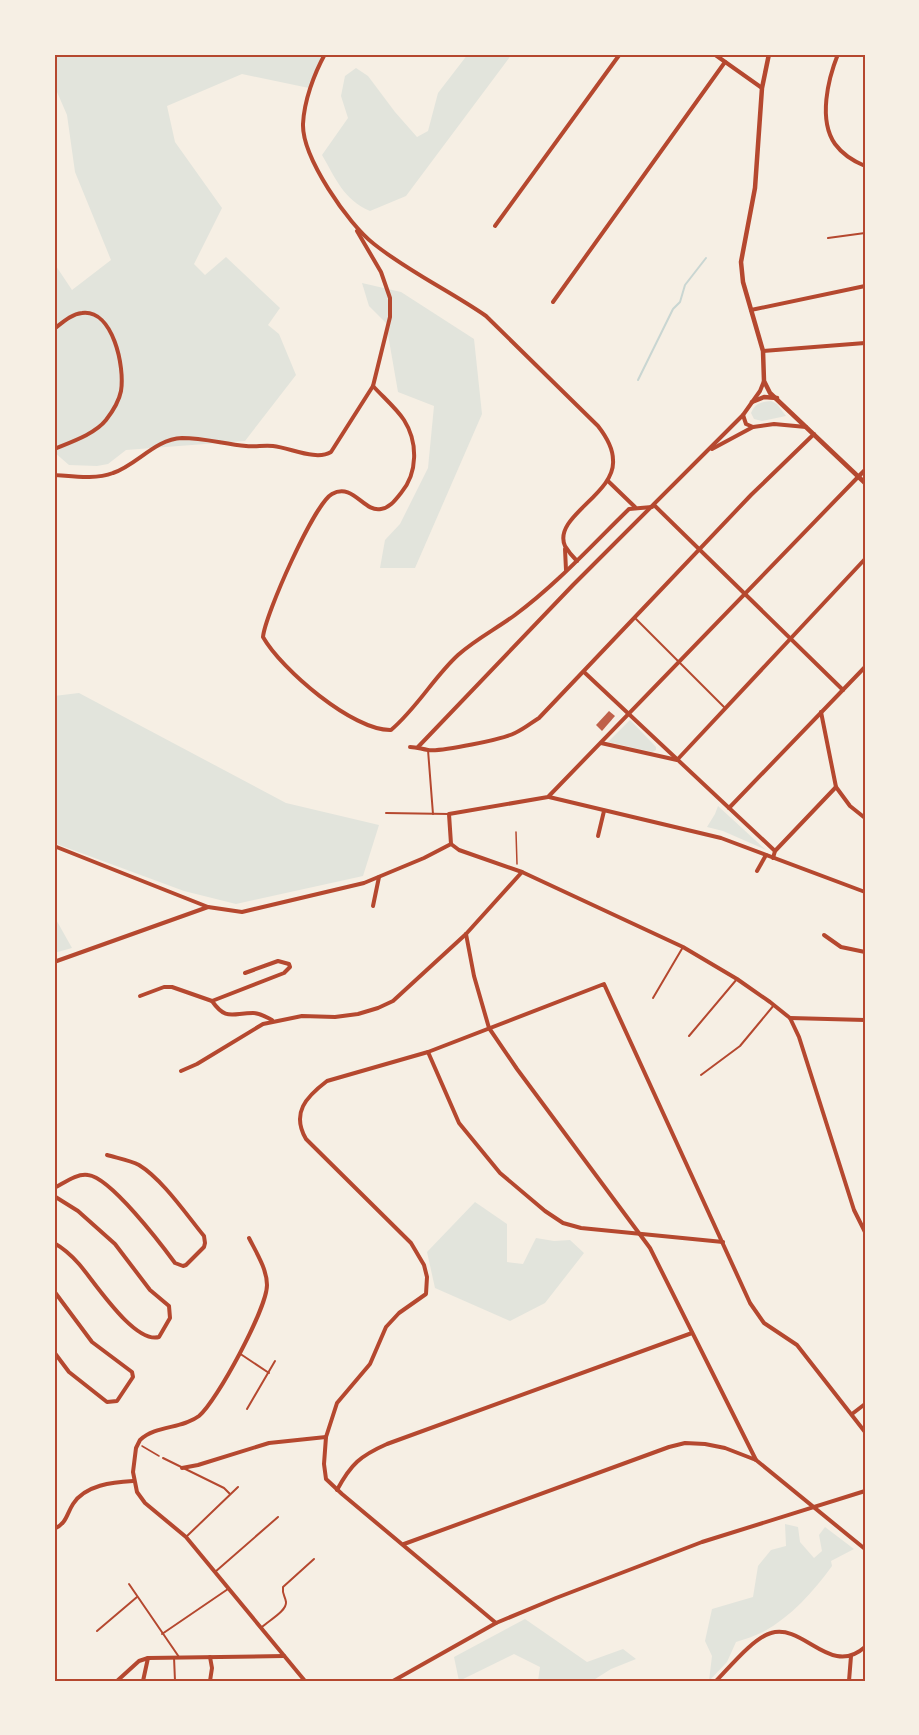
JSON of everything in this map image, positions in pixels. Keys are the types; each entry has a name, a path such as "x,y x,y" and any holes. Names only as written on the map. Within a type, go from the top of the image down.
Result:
{"street":[{"path":"54,475 82,477 112,474 135,462 159,444 179,438 204,439 246,446 273,446 321,456 337,445 373,386 390,317 390,298 381,272 325,183 304,139 303,125 307,101 325,54"},
{"path":"495,226 620,54"},
{"path":"714,54 762,88"},
{"path":"770,54 762,88 755,188 741,262 751,310 763,351 764,381 770,393 865,483"},
{"path":"838,54 828,87 827,118 830,132 833,142 847,157 865,166"},
{"path":"553,302 725,62"},
{"path":"355,228 406,268 486,316 598,426 607,438 614,460 608,481 571,521 565,534 566,570"},
{"path":"751,310 865,286"},
{"path":"54,329 71,316 81,313 98,316 105,322 121,367 121,389 117,403 105,422 83,436 54,449"},
{"path":"763,351 865,343"},
{"path":"418,747 709,451 743,415 764,381"},
{"path":"373,386 404,421 414,443 414,465 408,485 392,504 382,509 374,509 345,491 334,492 327,497 302,540 264,628 263,637 271,650 290,668 324,699 348,715 371,727 391,730 452,660 467,647 480,636 515,615 596,544 629,509 653,506 843,690"},
{"path":"752,402 764,397 777,398"},
{"path":"743,415 745,421 753,427"},
{"path":"709,451 753,427 774,424 806,427"},
{"path":"410,747 428,750 514,734 539,718 751,495 814,434"},
{"path":"548,797 865,471"},
{"path":"608,481 635,507"},
{"path":"564,545 577,561"},
{"path":"677,760 865,559"},
{"path":"729,808 865,667"},
{"path":"584,672 775,851"},
{"path":"821,712 836,787 850,806 865,818"},
{"path":"601,743 677,760"},
{"path":"773,858 775,851 836,787"},
{"path":"865,892 721,838 548,797 449,814 451,844 459,850 520,872 683,947 737,979 790,1018 854,1210 865,1232"},
{"path":"598,836 604,811"},
{"path":"54,846 208,907 243,912 298,900 379,877 451,844"},
{"path":"757,871 766,855"},
{"path":"181,1071 197,1064 263,1024 302,1016 335,1017 378,1008 393,1001 466,934 520,872"},
{"path":"373,906 379,877"},
{"path":"54,962 208,907"},
{"path":"466,934 474,976 489,1028 650,1248 756,1460"},
{"path":"824,935 841,947 865,952"},
{"path":"212,1001 284,973 290,966 287,962 278,961 245,973"},
{"path":"496,1623 337,1490 327,1479 325,1471 326,1437 337,1403 370,1364 386,1327 399,1313 426,1294 427,1277 411,1243 306,1139 300,1130 299,1118 305,1101 327,1081 428,1052 604,984 750,1303 764,1323 797,1345 865,1432"},
{"path":"140,996 164,987 180,988 212,1001 225,1015 256,1014 273,1021"},
{"path":"790,1018 865,1020"},
{"path":"428,1052 459,1123 500,1173 544,1211 563,1223 581,1228 723,1242"},
{"path":"54,1188 82,1175 96,1177 144,1222 175,1263 186,1265 204,1247 204,1236 148,1171 137,1164 107,1155"},
{"path":"54,1196 78,1211 107,1237 130,1262 150,1290 169,1306 170,1318 159,1337 146,1335 122,1318 77,1262 54,1243"},
{"path":"249,1238 264,1271 267,1284 261,1314 210,1405 199,1416 145,1435 138,1444 133,1481 145,1503 186,1536 305,1681"},
{"path":"54,1291 92,1342 132,1372 134,1377 117,1401 108,1402 69,1372 54,1352"},
{"path":"337,1490 350,1466 359,1458 387,1444 692,1333"},
{"path":"852,1414 865,1404"},
{"path":"182,1468 269,1443 326,1437"},
{"path":"403,1544 685,1443 725,1448 756,1460 865,1549"},
{"path":"54,1529 67,1519 71,1506 86,1492 112,1482 133,1481"},
{"path":"393,1681 496,1623 702,1542 865,1491"},
{"path":"716,1681 748,1649 771,1633 783,1632 825,1653 840,1657 851,1656 865,1647"},
{"path":"117,1681 139,1661 148,1658 285,1656"},
{"path":"849,1681 851,1656"},
{"path":"210,1657 212,1668 210,1681"},
{"path":"143,1681 148,1658"}],"lane":[{"path":"828,238 865,233"},
{"path":"636,618 725,708"},
{"path":"428,750 433,814"},
{"path":"386,813 449,814"},
{"path":"653,998 683,947"},
{"path":"689,1036 737,979"},
{"path":"701,1075 740,1046 774,1005"},
{"path":"239,1353 268,1373"},
{"path":"247,1409 275,1361"},
{"path":"163,1458 224,1488 230,1494"},
{"path":"186,1536 238,1487"},
{"path":"215,1572 278,1517"},
{"path":"260,1628 285,1608 283,1587 314,1559"},
{"path":"129,1584 177,1657 174,1681"},
{"path":"162,1634 228,1589"},
{"path":"97,1631 137,1597"}],"path":[{"path":"516,832 520,872"},
{"path":"138,1444 163,1458"}],"shaded area":[{"path":"54,54 323,54 309,88 242,74 167,106 175,142 222,208 194,264 205,275 226,257 280,308 268,325 279,334 296,375 245,441 126,450 108,464 97,466 69,465 54,452 54,263 72,290 111,260 75,172 67,115 54,85"},
{"path":"468,54 512,54 406,196 370,211 353,201 341,188 322,155 348,118 341,96 345,76 356,68 368,76 417,137 428,131 438,93"},
{"path":"362,283 401,292 474,339 482,414 415,568 380,568 385,540 400,524 428,468 434,406 398,392 386,323 369,306"},
{"path":"771,401 777,404 786,416 762,421 754,419 751,413 754,407"},
{"path":"79,693 286,803 379,825 363,876 236,904 184,891 54,843 54,696"},
{"path":"630,720 656,747 656,750 652,752 608,742"},
{"path":"718,806 766,850 723,831 707,827"},
{"path":"54,916 72,948 54,953"},
{"path":"475,1202 507,1224 507,1262 523,1264 536,1238 554,1241 570,1240 584,1253 545,1303 510,1321 435,1288 427,1252"},
{"path":"785,1524 798,1527 800,1542 814,1558 822,1551 819,1535 825,1527 854,1549 831,1561 832,1566 817,1585 783,1619 763,1632 736,1642 727,1662 709,1681 712,1656 705,1641 712,1609 753,1597 758,1566 771,1550 786,1546"},
{"path":"525,1619 587,1662 623,1649 636,1659 611,1669 592,1681 538,1681 540,1667 514,1654 459,1681 454,1657"}],"building":[{"path":"609,711 615,716 602,731 596,725"}],"waterway":[{"path":"638,380 673,309 680,302 685,285 706,258"}]}
